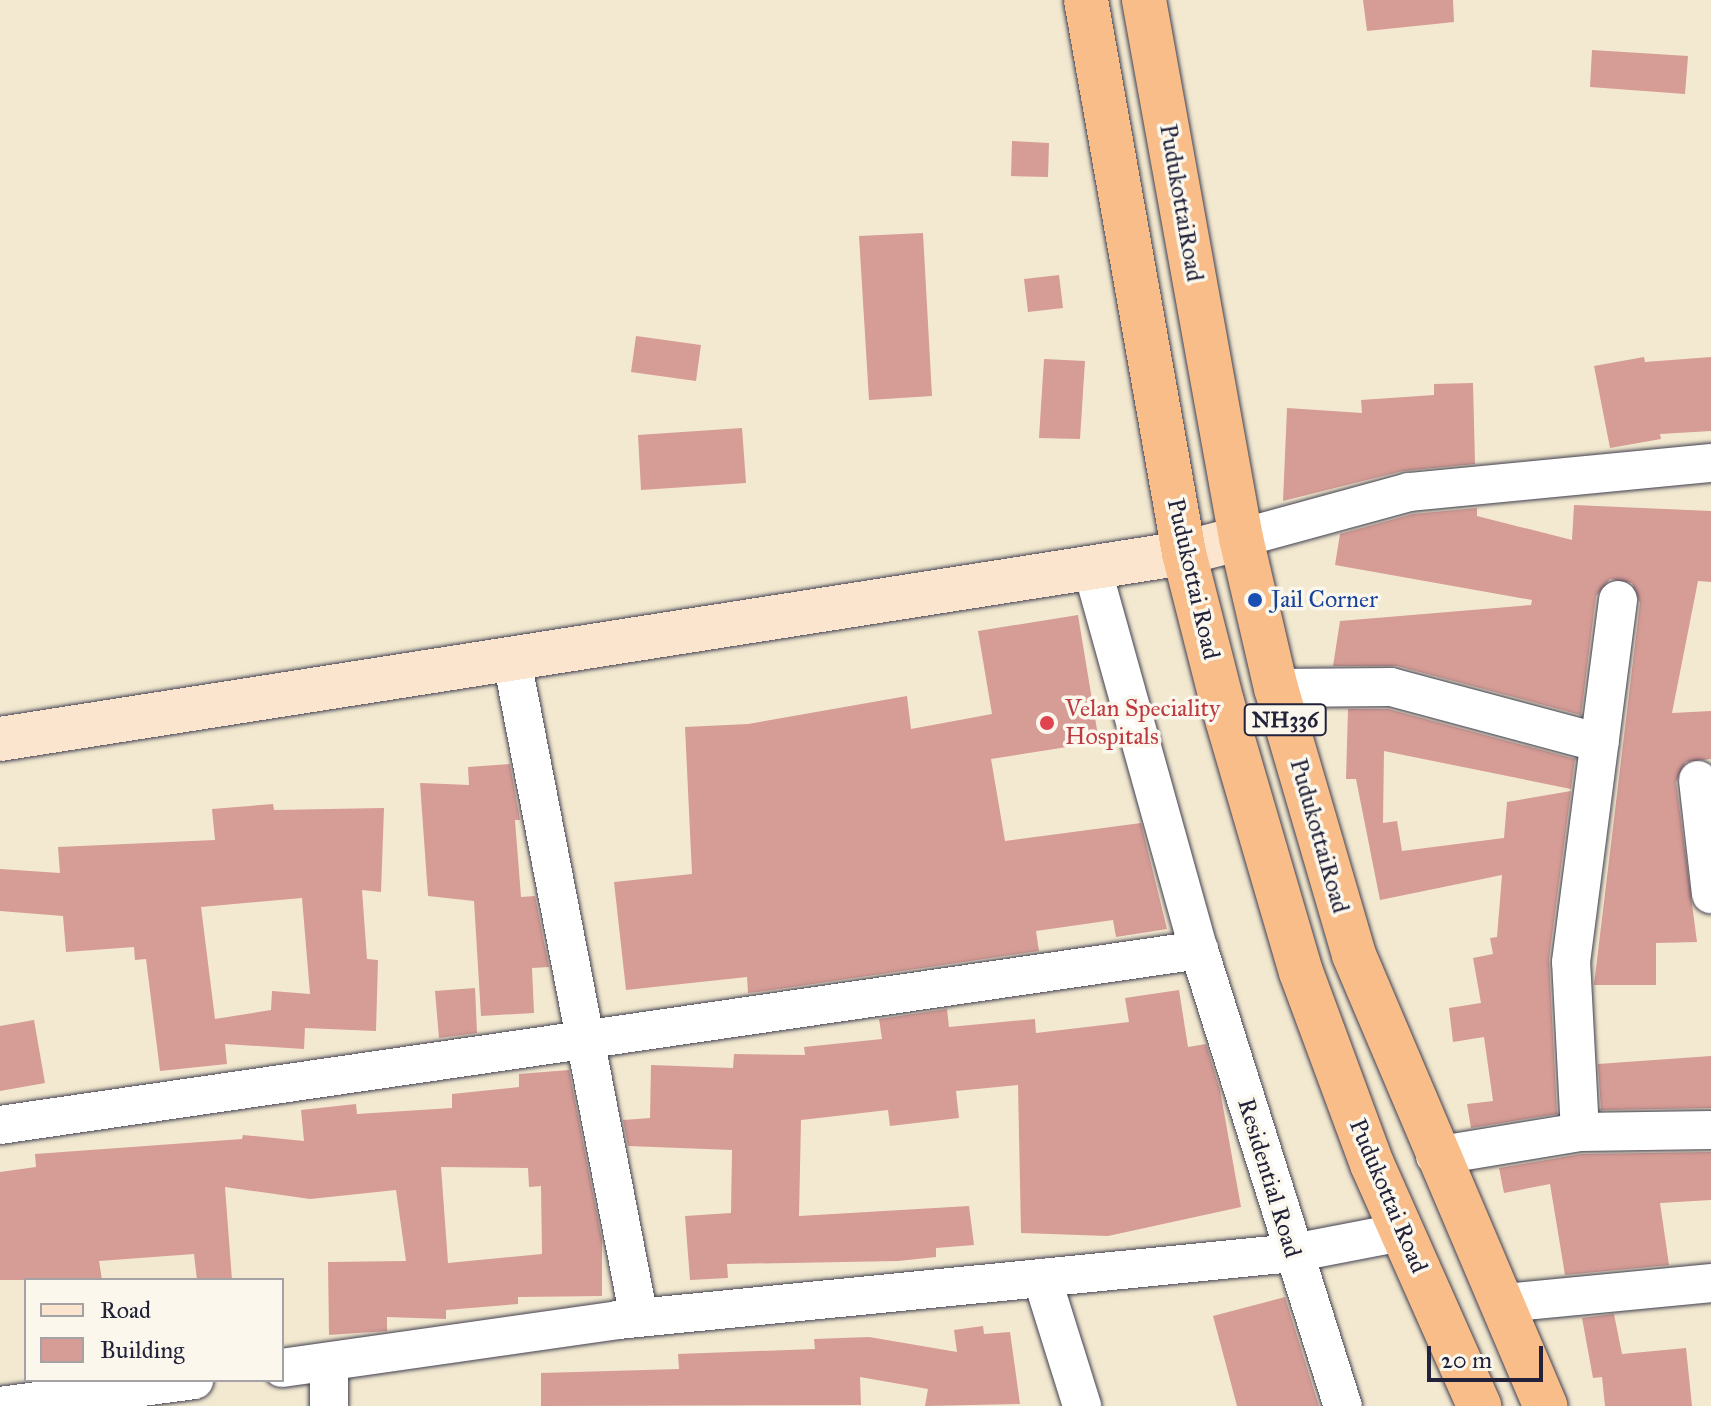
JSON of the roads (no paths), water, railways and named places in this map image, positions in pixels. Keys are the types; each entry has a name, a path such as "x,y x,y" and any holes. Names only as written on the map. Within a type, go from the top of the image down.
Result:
{"highway":[{"name":"Pudukottai Road","path":"1086,0 1184,553 1301,972 1402,1232 1479,1406"},
{"name":"PudukottaiRoad","path":"1144,0 1241,538 1276,688 1354,955 1435,1156 1504,1303 1545,1406"}],"main road":[{"path":"0,739 1092,568 1184,553 1241,538"}],"street":[{"path":"1241,538 1409,492 1711,463"},
{"name":"Residential Road","path":"1092,568 1199,950 1343,1406"},
{"path":"1580,1132 1571,962 1618,600"},
{"path":"512,660 639,1318"},
{"path":"1276,688 1391,687 1600,743"},
{"path":"1698,780 1711,894"},
{"path":"0,1125 1199,950"},
{"path":"1435,1156 1580,1132 1711,1130"},
{"path":"284,1368 639,1318 1293,1253 1402,1232"},
{"path":"1042,1278 1082,1406"},
{"path":"1504,1303 1711,1283"},
{"path":"329,1362 329,1406"},
{"path":"0,1406 66,1402 182,1382"}],"place":[{"name":"Jail Corner","path":"1255,600"},
{"name":"Velan Speciality Hospitals","path":"1047,723"}]}
